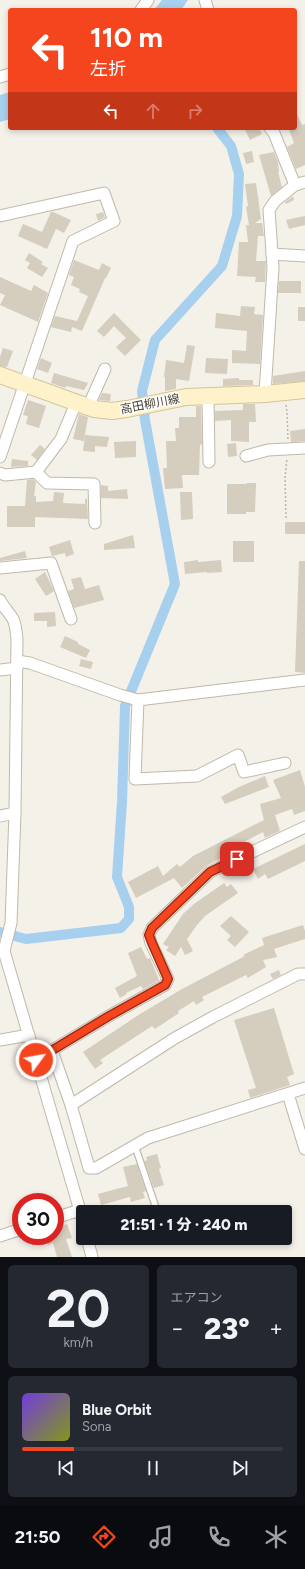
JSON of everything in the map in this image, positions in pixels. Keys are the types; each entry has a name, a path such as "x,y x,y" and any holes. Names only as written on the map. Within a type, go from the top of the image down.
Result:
{"main road":[{"name":"高田柳川線","path":"0,375 94,409 112,411 186,397 265,394 305,390"}],"street":[{"path":"265,394 273,267 269,210 275,201 300,183 272,130"},
{"path":"0,216 104,193 114,221 73,241 0,457"},
{"path":"272,254 305,256"},
{"path":"0,473 5,475 36,472 61,439 105,369"},
{"path":"208,396 209,462"},
{"path":"246,456 268,450 305,448"},
{"path":"36,472 47,482 94,484 95,523"},
{"path":"0,568 51,563 71,619"},
{"path":"0,600 4,608 13,619 16,628 17,664 15,813 11,923 4,951 30,1035 79,1205"},
{"path":"0,670 17,664 30,663 138,700 305,680"},
{"path":"138,700 135,779 197,776 238,755 244,772 285,763"},
{"path":"0,816 15,813"},
{"path":"36,1060 109,1016 165,985 168,979 149,935 152,928 210,872 305,827"},
{"path":"71,1104 194,1027 298,974 305,974"},
{"path":"0,1040 30,1035"},
{"path":"52,1051 71,1104 89,1168 96,1168 148,1138 305,1088"},
{"path":"288,1094 305,1149"},
{"path":"64,1217 76,1216"},
{"path":"0,1236 12,1232"},
{"path":"89,1245 92,1257"}],"lane":[{"path":"135,1146 155,1205"}],"water":[{"path":"162,0 188,0 182,8 156,8"},
{"path":"8,93 8,120 0,122 0,95"}],"building":[{"path":"297,114 302,125 305,124 305,165 296,169 287,147 294,143 289,130 297,130"},
{"path":"245,130 260,130 262,134 250,140"},
{"path":"252,151 254,162 246,164 243,153"},
{"path":"274,152 278,162 278,172 282,187 271,196 259,155"},
{"path":"256,183 261,219 255,223 262,223 264,236 258,236 256,261 266,261 265,282 255,282 256,277 237,276 239,242 248,242 246,225 249,225 246,207 248,206 245,184"},
{"path":"293,196 294,200 286,204 285,202"},
{"path":"51,212 71,220 64,233 56,229 47,249 18,236 23,224 42,232"},
{"path":"103,212 105,217 98,221 96,214"},
{"path":"305,216 305,225 289,229 286,220"},
{"path":"29,253 43,262 41,264 48,268 42,277 27,268 30,263 25,260"},
{"path":"74,260 99,270 102,263 111,268 105,278 82,331 72,327 71,332 51,327 55,316 77,321 88,296 79,292 80,289 71,285 74,277 69,275"},
{"path":"0,277 31,291 34,285 48,293 38,322 0,305 5,295 0,293"},
{"path":"279,281 301,281 301,293 278,293"},
{"path":"241,306 255,307 254,314 263,315 260,364 232,363 232,350 246,351 247,331 215,328 216,313 240,316"},
{"path":"298,307 305,307 305,321 298,321"},
{"path":"114,313 141,340 125,356 116,347 126,338 114,326 104,337 97,331"},
{"path":"187,345 195,346 189,381 176,379 176,389 165,391 164,377 166,360 184,363"},
{"path":"3,348 13,351 7,367 0,366 0,357"},
{"path":"41,358 52,363 48,373 37,369"},
{"path":"206,358 228,359 227,374 205,373"},
{"path":"305,371 305,381 273,384 273,376"},
{"path":"54,373 88,383 84,390 66,386 65,388 51,383"},
{"path":"239,378 239,380 253,380 253,385 223,386 223,379"},
{"path":"102,393 111,394 110,401 99,400"},
{"path":"28,400 46,406 39,428 26,424 28,416 23,415"},
{"path":"243,404 255,404 256,422 249,422 249,442 231,441 231,420 215,421 215,411 243,410"},
{"path":"196,406 201,406 202,444 200,445 199,475 182,475 183,488 165,489 163,468 167,468 166,441 176,441 175,428 179,428 179,417 196,417"},
{"path":"79,414 88,417 84,441 73,439"},
{"path":"305,429 305,441 291,442 290,431"},
{"path":"85,435 109,437 107,447 95,446 95,452 83,451"},
{"path":"136,441 136,457 115,458 114,442"},
{"path":"236,443 237,456 228,457 227,444"},
{"path":"40,445 45,449 37,460 31,455"},
{"path":"12,459 28,461 28,466 11,467"},
{"path":"33,479 36,482 34,496 36,496 36,502 53,501 54,492 64,493 63,503 85,504 85,499 87,499 88,519 35,517 35,527 7,527 7,506 25,506 27,480"},
{"path":"246,483 256,483 255,512 246,512 246,514 227,514 227,484 247,484"},
{"path":"101,485 108,486 108,491 127,489 128,499 101,498"},
{"path":"180,492 192,492 193,519 181,520"},
{"path":"285,522 305,522 305,534 285,534"},
{"path":"133,535 135,548 104,550 104,544"},
{"path":"70,540 74,554 66,557 65,553 52,556 49,547"},
{"path":"233,541 254,541 254,562 233,562"},
{"path":"25,551 27,558 0,561 0,558"},
{"path":"198,560 198,562 221,560 222,572 185,574 184,562"},
{"path":"299,561 305,561 305,673 295,672"},
{"path":"45,572 54,591 46,596 35,579"},
{"path":"81,577 85,589 99,585 104,600 74,608 68,591 74,589 71,579"},
{"path":"55,612 56,626 47,627 47,621 34,621 34,613"},
{"path":"65,636 90,650 86,658 60,647"},
{"path":"81,659 93,662 91,669 79,666"},
{"path":"300,770 305,787 305,811 294,815 292,809 275,815 280,831 265,838 263,832 236,846 238,849 206,866 182,888 174,878 136,898 128,882 158,866 163,876 177,864 180,867 193,856 264,820 260,804 281,798 273,780"},
{"path":"265,776 269,787 225,804 221,797 239,787"},
{"path":"305,844 305,861 268,879 265,874 258,879 253,869"},
{"path":"224,883 227,887 231,884 238,893 205,916 197,925 187,939 193,951 185,955 181,947 175,956 166,950 169,947 163,944 183,914 194,904"},
{"path":"231,916 249,932 235,947 227,940 231,936 220,926"},
{"path":"303,925 305,939 274,949 277,957 263,960 266,967 248,978 246,975 202,997 204,1000 196,1005 194,1001 178,1011 179,1013 155,1029 152,1026 100,1060 103,1063 95,1069 83,1052 140,1014 182,989 264,945 262,938"},
{"path":"141,947 147,959 150,958 159,980 143,989 141,986 126,993 127,994 120,998 115,988 137,976 128,953"},
{"path":"279,970 281,975 273,979 270,974"},
{"path":"274,1008 294,1074 287,1077 290,1085 250,1098 248,1090 256,1088 234,1020"},
{"path":"157,1154 161,1168 159,1169 164,1185 154,1188 144,1161 147,1160 146,1157"},
{"path":"137,1164 146,1191 143,1192 145,1198 131,1202 130,1197 101,1205 98,1194 128,1186 123,1167"},
{"path":"67,1224 72,1238 66,1239 72,1257 57,1257 54,1245 64,1245 64,1225"}],"waterway":[{"path":"0,932 26,939 121,928 129,919 129,907 117,877 122,802 125,706 175,584 145,420 142,391 155,340 222,266 237,216 239,174 231,146 219,130"}],"route":[{"path":"36,1060 109,1016 165,985 168,979 149,935 152,928 210,872 237,859"}]}
